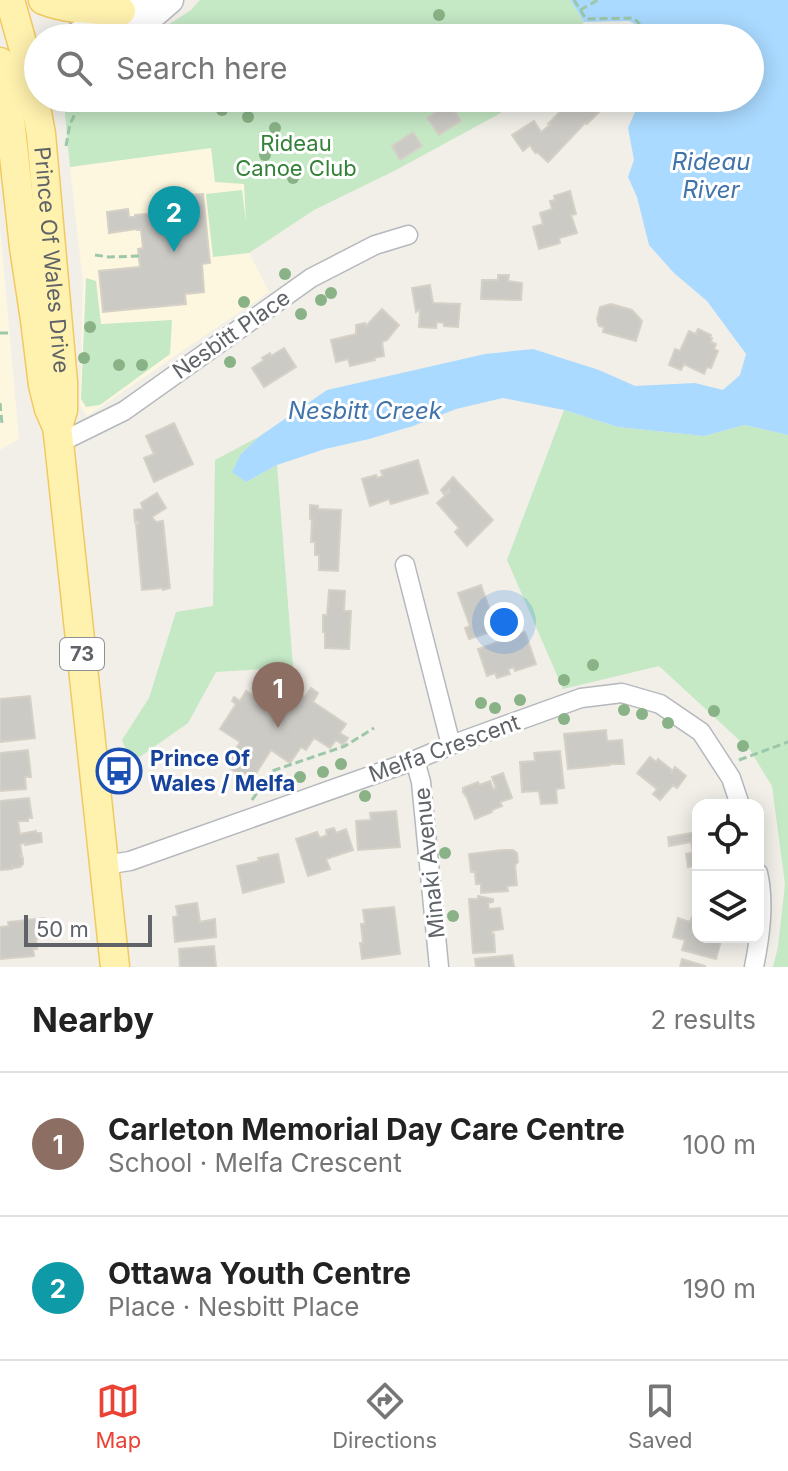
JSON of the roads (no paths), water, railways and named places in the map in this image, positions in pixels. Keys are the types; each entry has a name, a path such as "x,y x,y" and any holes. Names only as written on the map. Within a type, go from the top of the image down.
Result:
{"main road":[{"name":"Prince Of Wales Drive","path":"10,0 16,79 7,153 43,385 58,435 115,967"},
{"path":"43,0 62,7 125,16 155,13 170,0"},
{"path":"106,24 125,16"},
{"name":"Prince Of Wales Drive","path":"31,112 41,134 63,382 63,410 58,435"}],"street":[{"name":"Nesbitt Place","path":"58,435 124,411 311,278 375,245 408,235"},
{"path":"405,565 451,745"},
{"name":"Melfa Crescent","path":"105,865 130,861 581,698 622,693 660,704 701,732 731,778 738,799"},
{"name":"Minaki Avenue","path":"415,760 421,782 439,967"},
{"path":"754,967 759,943"}],"water":[{"name":"Rideau River","path":"570,0 788,0 788,435 745,425 704,436 618,427 564,410 503,398 456,409 369,439 325,449 277,465 246,482 232,472 241,454 260,436 327,390 485,354 533,349 599,370 635,386 695,383 723,390 740,375 746,354 707,301 674,273 649,245 637,197 628,177 634,160 628,128 635,112 764,112 764,24 584,22"}],"place":[{"name":"Ottawa Youth Centre","path":"174,252"},
{"name":"Carleton Memorial Day Care Centre","path":"278,728"},
{"name":"Prince Of Wales / Melfa","path":"119,771"}],"park label":[{"name":"Rideau Canoe Club","path":"296,156"}],"water label":[{"name":"Nesbitt Creek","path":"365,410"}]}
